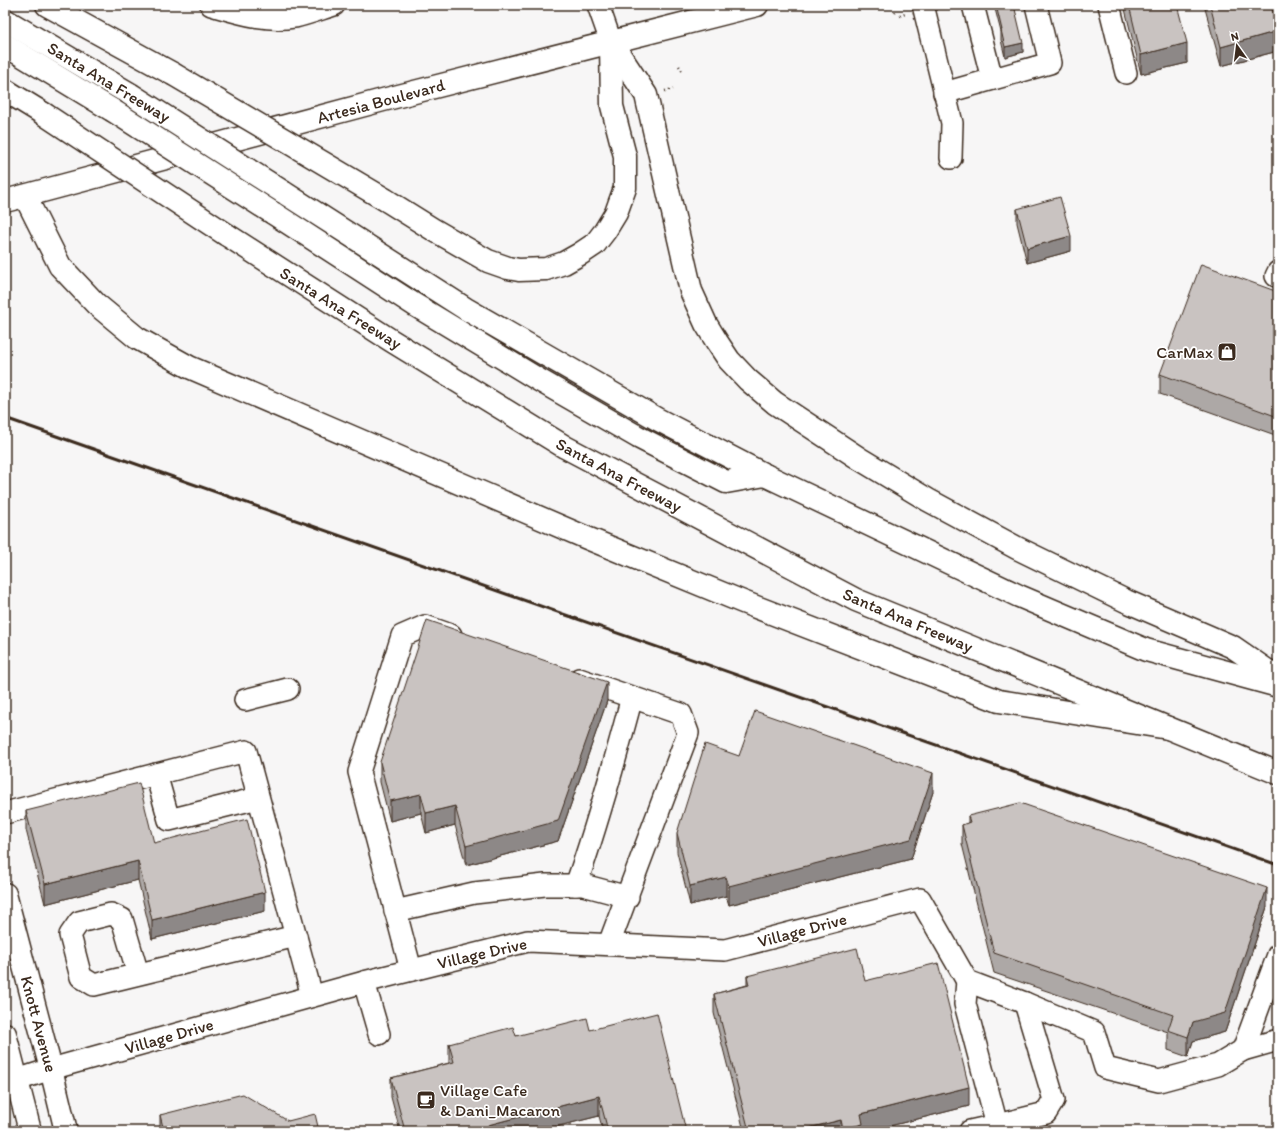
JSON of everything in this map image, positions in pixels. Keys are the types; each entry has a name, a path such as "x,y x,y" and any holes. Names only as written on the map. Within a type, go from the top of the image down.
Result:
{"main road":[{"path":"47,5 173,74 488,261 519,270 546,269 564,263 580,254 595,244 616,213 625,188 625,156 612,106 611,42"},
{"name":"Artesia Boulevard","path":"15,198 375,102 757,5"},
{"name":"Santa Ana Freeway","path":"5,20 130,94 473,313 657,419 764,475 1019,596 1146,650 1278,686"},
{"path":"611,42 646,95 691,291 706,324 717,342 729,360 748,380 775,403 860,459 928,500 1017,548 1126,601 1233,647 1278,678"},
{"path":"5,45 112,110 435,317 539,380 638,437 726,482 764,475"},
{"name":"Santa Ana Freeway","path":"5,90 392,341 565,447 849,596 1278,773"},
{"path":"15,198 60,266 96,304 137,338 189,367 587,538 743,602 1000,701 1168,728"},
{"name":"Knott Avenue","path":"5,894 66,1131"},
{"name":"Knott Avenue","path":"5,1034 11,1081 30,1131"}],"street":[{"path":"211,5 243,15 269,19 296,17 334,5"},
{"path":"598,5 611,42"},
{"path":"973,5 992,79"},
{"path":"944,92 1050,63 1036,5"},
{"path":"1109,5 1126,73"},
{"path":"914,10 944,92 952,123 951,158"},
{"path":"1278,272 1276,276 1278,276"},
{"path":"411,970 359,772 402,636 425,626 469,641"},
{"path":"558,672 681,714 688,733 628,897 609,944"},
{"path":"245,700 288,689"},
{"path":"576,885 594,835 616,760 632,697"},
{"path":"5,813 246,751 312,996"},
{"path":"156,774 169,820 258,798"},
{"path":"395,911 474,893 545,885 583,886 628,897"},
{"name":"Village Drive","path":"11,1081 312,996 528,941 725,950 920,899 967,981"},
{"path":"138,974 296,936"},
{"path":"1243,1050 1278,955"},
{"path":"997,1125 965,1004 967,981 1094,1032 1105,1068 1159,1081 1218,1065 1243,1050 1278,1040"},
{"path":"364,982 379,1034"},
{"path":"970,1131 1046,1113 1054,1100 1025,1003"}],"path":[{"path":"900,16 914,10"},
{"path":"679,66 682,70"},
{"path":"665,91 673,90"}],"shaded area":[{"path":"5,1088 16,1131 5,1131"}],"building":[{"path":"996,5 1014,5 1023,43 1005,47"},
{"path":"1129,5 1177,5 1187,43 1141,55"},
{"path":"1210,5 1271,5 1278,31 1221,47"},
{"path":"1060,197 1071,236 1027,248 1017,209"},
{"name":"CarMax","path":"1201,264 1278,292 1278,417 1160,374"},
{"path":"427,620 607,682 558,821 466,846 455,806 426,813 421,794 390,801 380,762"},
{"path":"755,711 933,773 911,839 729,886 726,877 690,886 677,833 705,744 739,756"},
{"path":"139,783 154,843 247,819 265,892 152,920 138,861 45,884 26,811"},
{"path":"1020,803 1267,888 1225,1013 1193,1022 1188,1037 1168,1030 1173,1015 994,953 962,825 970,822 968,816"},
{"path":"857,948 865,981 938,963 969,1087 861,1114 863,1124 843,1129 841,1120 796,1131 749,1131 714,994 749,985 747,976"},
{"path":"657,1013 686,1131 608,1131 599,1096 488,1125 489,1131 405,1131 391,1078 454,1062 449,1044 513,1027 516,1036 587,1018 590,1030"},
{"path":"243,1094 288,1121 315,1114 319,1131 164,1131 160,1115"}],"railway":[{"path":"5,418 1278,865"}],"place":[{"name":"CarMax","path":"1227,352"},
{"name":"Village Cafe & Dani_Macaron","path":"426,1100"}]}
